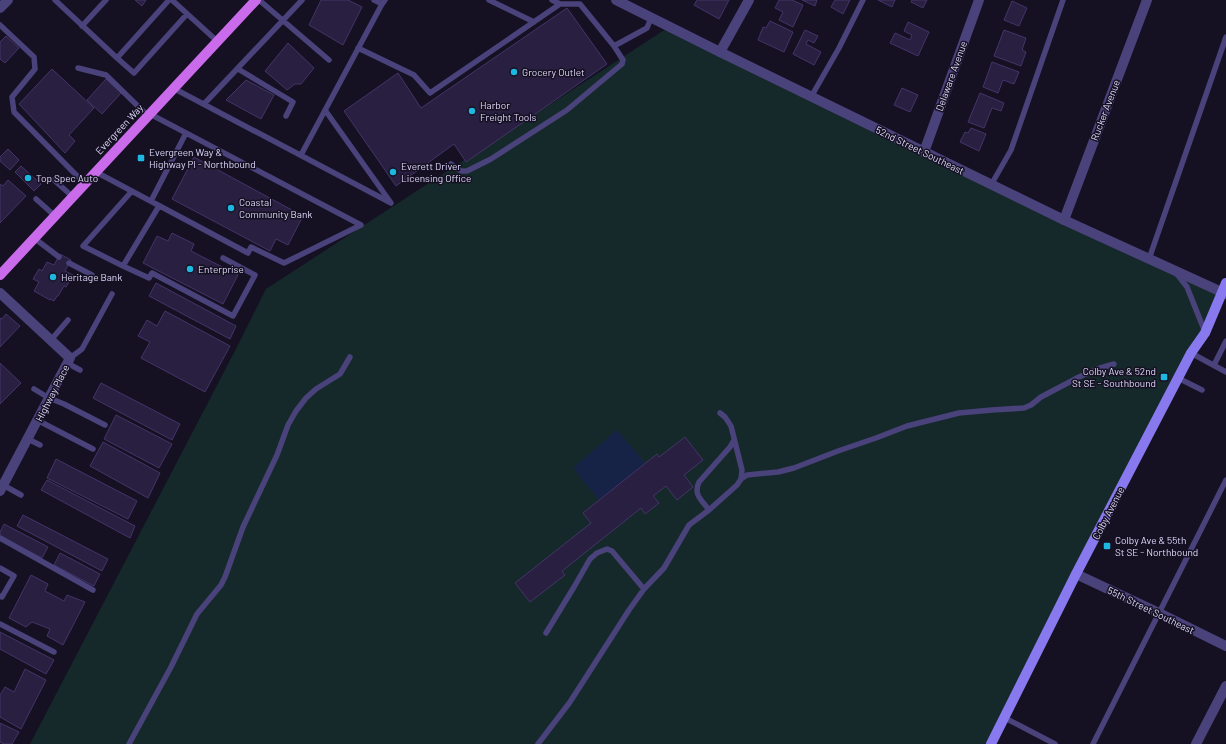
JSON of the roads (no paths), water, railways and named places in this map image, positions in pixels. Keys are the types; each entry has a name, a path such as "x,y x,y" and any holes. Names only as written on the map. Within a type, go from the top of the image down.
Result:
{"main road":[{"name":"Evergreen Way","path":"1,272 73,197 254,1"},
{"name":"Colby Avenue","path":"992,744 1076,574 1191,353 1205,333 1225,290"}],"street":[{"path":"0,8 8,0"},
{"path":"720,52 749,0"},
{"name":"Delaware Avenue","path":"924,152 979,0"},
{"name":"Rucker Avenue","path":"1064,220 1147,0"},
{"name":"52nd Street Southeast","path":"620,1 651,18 811,97 1064,220 1174,270 1225,290"},
{"name":"Highway Place","path":"0,293 51,340 68,360 1,488"},
{"name":"55th Street Southeast","path":"1076,574 1226,646"},
{"path":"1196,744 1226,686"}],"lane":[{"path":"55,0 134,73 187,14"},
{"path":"82,26 106,0"},
{"path":"117,58 170,0 218,41"},
{"path":"204,104 302,0"},
{"path":"301,155 384,2 374,0"},
{"path":"489,0 534,22"},
{"path":"451,164 461,171 467,171 491,159 567,110 622,64 623,60 614,46 580,4 560,4 552,0"},
{"path":"811,97 839,48 863,0"},
{"path":"991,185 1011,150 1064,0"},
{"path":"254,1 283,20 329,60"},
{"path":"358,48 414,75 430,93 560,4"},
{"path":"614,46 646,28 651,18"},
{"path":"0,25 34,57 35,69 12,97 14,112 85,184"},
{"path":"1149,259 1226,37"},
{"path":"78,68 106,75 149,115 361,225 284,263 251,247 248,253 96,172"},
{"path":"238,69 293,102 286,116"},
{"path":"173,88 391,203 325,110"},
{"path":"151,201 186,133"},
{"path":"54,180 73,197"},
{"path":"132,191 83,246 149,278 152,273 233,316 255,275 223,258"},
{"path":"36,199 55,216"},
{"path":"123,266 159,206"},
{"path":"34,238 58,257"},
{"path":"69,263 92,275"},
{"path":"1174,270 1187,287 1205,333"},
{"path":"80,370 68,360 82,349 112,294"},
{"path":"51,340 68,320"},
{"path":"1214,365 1226,341"},
{"path":"1191,353 1226,372"},
{"path":"129,744 197,614 225,578 242,527 277,455 288,425 306,398 316,389 340,374 350,357"},
{"path":"538,744 570,702 644,589 664,568 689,525 709,510 747,475 778,472 794,468 915,424 959,413 1024,408 1031,405 1041,397 1079,377 1097,369 1114,364"},
{"path":"1178,378 1202,390"},
{"path":"34,389 49,398 105,425"},
{"path":"720,413 725,417 731,426 742,470 741,479"},
{"path":"37,420 93,449"},
{"path":"28,439 40,445"},
{"path":"709,510 697,494 697,486 730,447 734,440"},
{"path":"1093,744 1226,480"},
{"path":"1,488 21,495"},
{"path":"0,538 93,590"},
{"path":"546,633 590,559 596,554 607,550 612,551 644,589"},
{"path":"0,568 14,576 2,598 0,596"},
{"path":"0,624 54,652"},
{"path":"1004,718 1055,744"}],"water":[{"path":"617,430 645,463 600,501 573,468"}],"place":[{"name":"Grocery Outlet","path":"514,72"},
{"name":"Harbor Freight Tools","path":"472,111"},
{"name":"Evergreen Way & Highway Pl - Northbound","path":"141,158"},
{"name":"Everett Driver Licensing Office","path":"393,172"},
{"name":"Top Spec Auto","path":"28,178"},
{"name":"Coastal Community Bank","path":"231,208"},
{"name":"Enterprise","path":"190,269"},
{"name":"Heritage Bank","path":"53,277"},
{"name":"Colby Ave & 52nd St SE - Southbound","path":"1164,377"},
{"name":"Colby Ave & 55th St SE - Northbound","path":"1107,546"}]}
